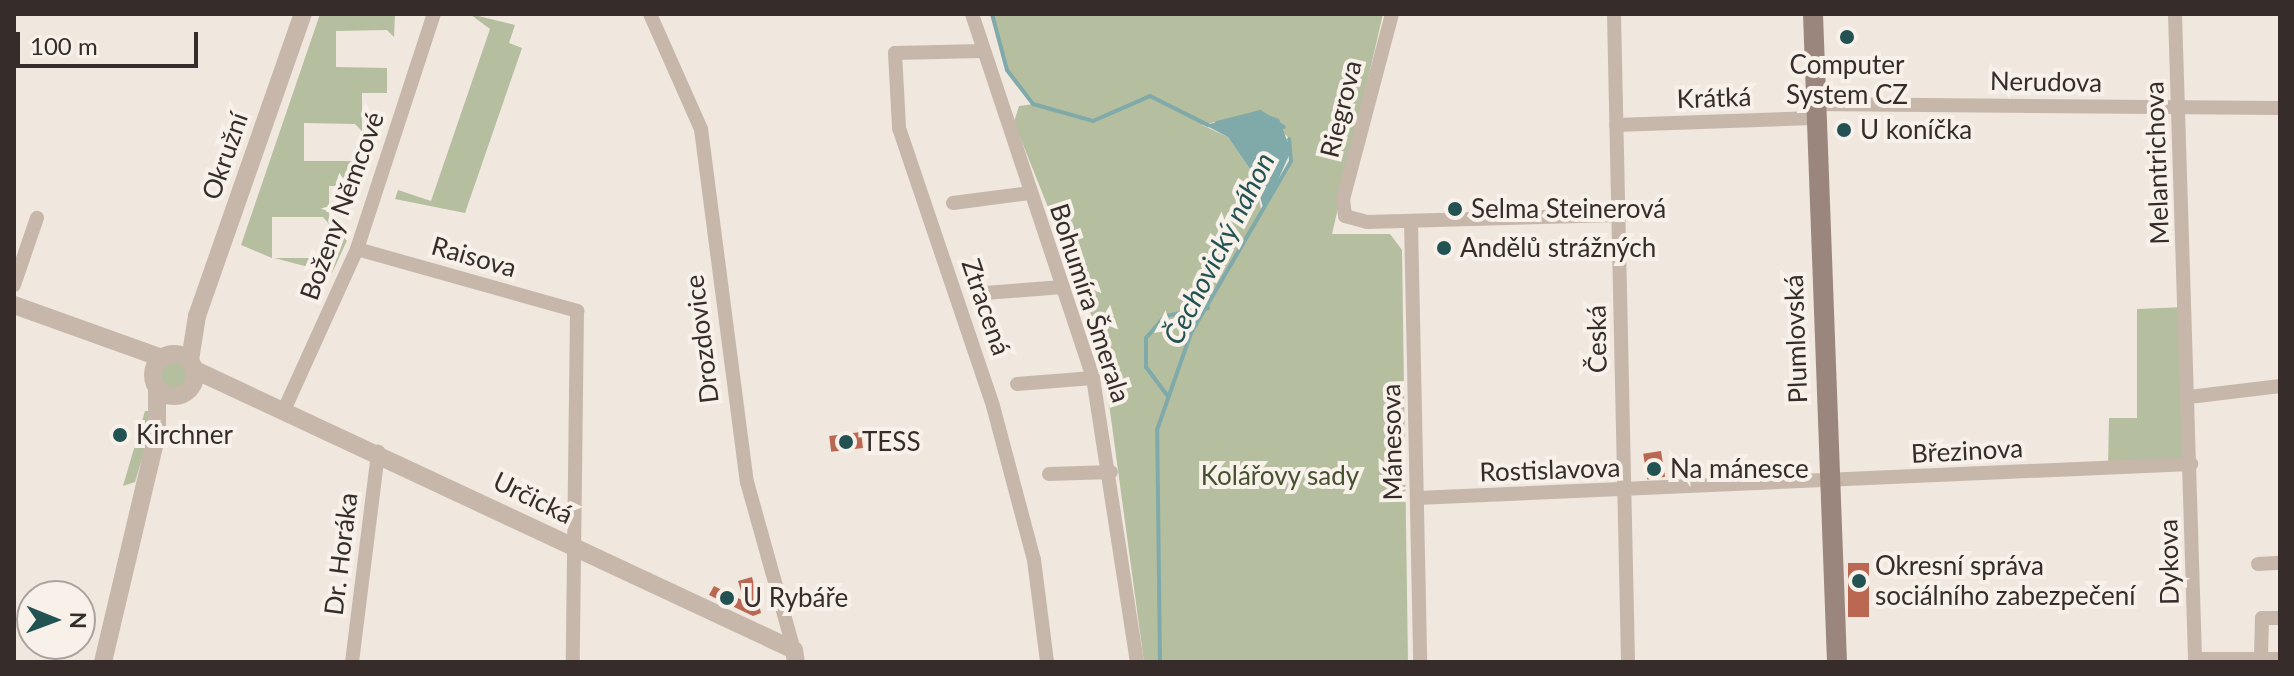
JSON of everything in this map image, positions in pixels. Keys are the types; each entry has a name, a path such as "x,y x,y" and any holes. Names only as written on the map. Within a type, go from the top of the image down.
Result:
{"main road":[{"name":"Plumlovská","path":"1813,14 1813,111 1837,662"}],"street":[{"name":"Okružní","path":"179,360 303,14"},
{"name":"Boženy Němcové","path":"284,410 357,249 434,14"},
{"name":"Drozdovice","path":"650,14 701,129 747,482 795,656"},
{"name":"Bohumíra Šmerala","path":"972,14 981,51 1093,378 1111,472 1137,662"},
{"name":"Riegrova","path":"1392,14 1343,199 1345,216 1411,222"},
{"name":"Česká","path":"1614,14 1628,662"},
{"name":"Melantrichova","path":"2175,14 2187,310 2195,397"},
{"name":"Ztracená","path":"981,51 895,53 899,128 993,406 1034,560 1047,662"},
{"name":"Nerudova","path":"1813,111 2280,108"},
{"name":"Krátká","path":"1616,125 1813,111"},
{"path":"953,203 1029,193"},
{"path":"1411,222 1618,215"},
{"path":"14,285 37,218"},
{"name":"Mánesova","path":"1411,222 1420,662"},
{"name":"Raisova","path":"357,249 577,311 574,547"},
{"path":"985,293 1063,287"},
{"name":"Určická","path":"14,305 131,352 179,360 378,452 795,656"},
{"name":"Určická","path":"131,352 155,383 185,394 249,395"},
{"path":"103,662 157,434 155,383 179,360"},
{"path":"157,434 185,394 179,360"},
{"path":"1017,384 1093,378"},
{"path":"2195,397 2280,386"},
{"name":"Dykova","path":"2195,397 2191,464 2195,659 2261,658"},
{"name":"Dr. Horáka","path":"352,662 378,452"},
{"name":"Březinova","path":"1828,481 2191,464"},
{"path":"1049,474 1111,472"},
{"name":"Rostislavova","path":"1417,498 1626,492 1828,481"},
{"path":"573,662 574,547"},
{"path":"2258,564 2280,563"},
{"path":"2280,618 2262,618 2261,658 2280,659"}],"green space":[{"path":"320,14 395,14 394,37 387,30 336,31 336,67 387,68 387,93 362,93 362,131 355,124 304,123 304,161 356,161 354,186 329,186 329,224 323,217 272,217 272,258 241,245"},
{"path":"470,14 515,25 509,43 522,48 465,213 395,199 398,190 431,201 490,29"},
{"name":"Kolářovy sady","path":"992,14 1383,14 1332,234 1390,234 1402,250 1408,662 1144,662 1100,337 1014,122 1019,106 1034,104 1007,70","holes":["1260,112 1289,138 1291,161 1261,209 1254,175 1228,137 1202,125"]},
{"path":"329,236 349,236 332,273 274,258 327,258"},
{"path":"2186,307 2191,464 2108,468 2109,418 2137,418 2137,309"},
{"path":"174,361 184,365 188,375 184,385 174,389 164,385 160,375 164,365"},
{"path":"145,411 154,411 150,432 135,482 123,486"}],"water":[{"path":"1260,112 1279,119 1291,151 1264,211 1254,175 1228,137 1205,125"}],"building":[{"name":"TESS","path":"861,432 863,448 831,452 829,436"},
{"name":"Na mánesce","path":"1661,451 1665,477 1647,479 1643,454"},
{"name":"Okresní správa sociálního zabezpečení","path":"1848,563 1869,563 1869,617 1848,617"},
{"name":"U Rybáře","path":"752,577 761,613 753,616 709,595 714,586 744,601 738,581"}],"waterway":[{"name":"Čechovický náhon","path":"992,14 1007,70 1033,104 1093,121 1150,96 1208,125"},
{"name":"Čechovický náhon","path":"1217,123 1260,112 1284,127"},
{"name":"Čechovický náhon","path":"1160,662 1157,430 1191,333 1291,161 1289,139"},
{"path":"1167,395 1146,367 1146,338 1165,316 1208,308"}],"place":[{"name":"Computer System CZ","path":"1847,37"},
{"name":"U koníčka","path":"1844,130"},
{"name":"Selma Steinerová","path":"1455,209"},
{"name":"Andělů strážných","path":"1444,248"},
{"name":"Kirchner","path":"120,435"},
{"name":"TESS","path":"846,442"},
{"name":"Na mánesce","path":"1654,469"},
{"name":"Okresní správa sociálního zabezpečení","path":"1859,581"},
{"name":"U Rybáře","path":"727,598"}]}
